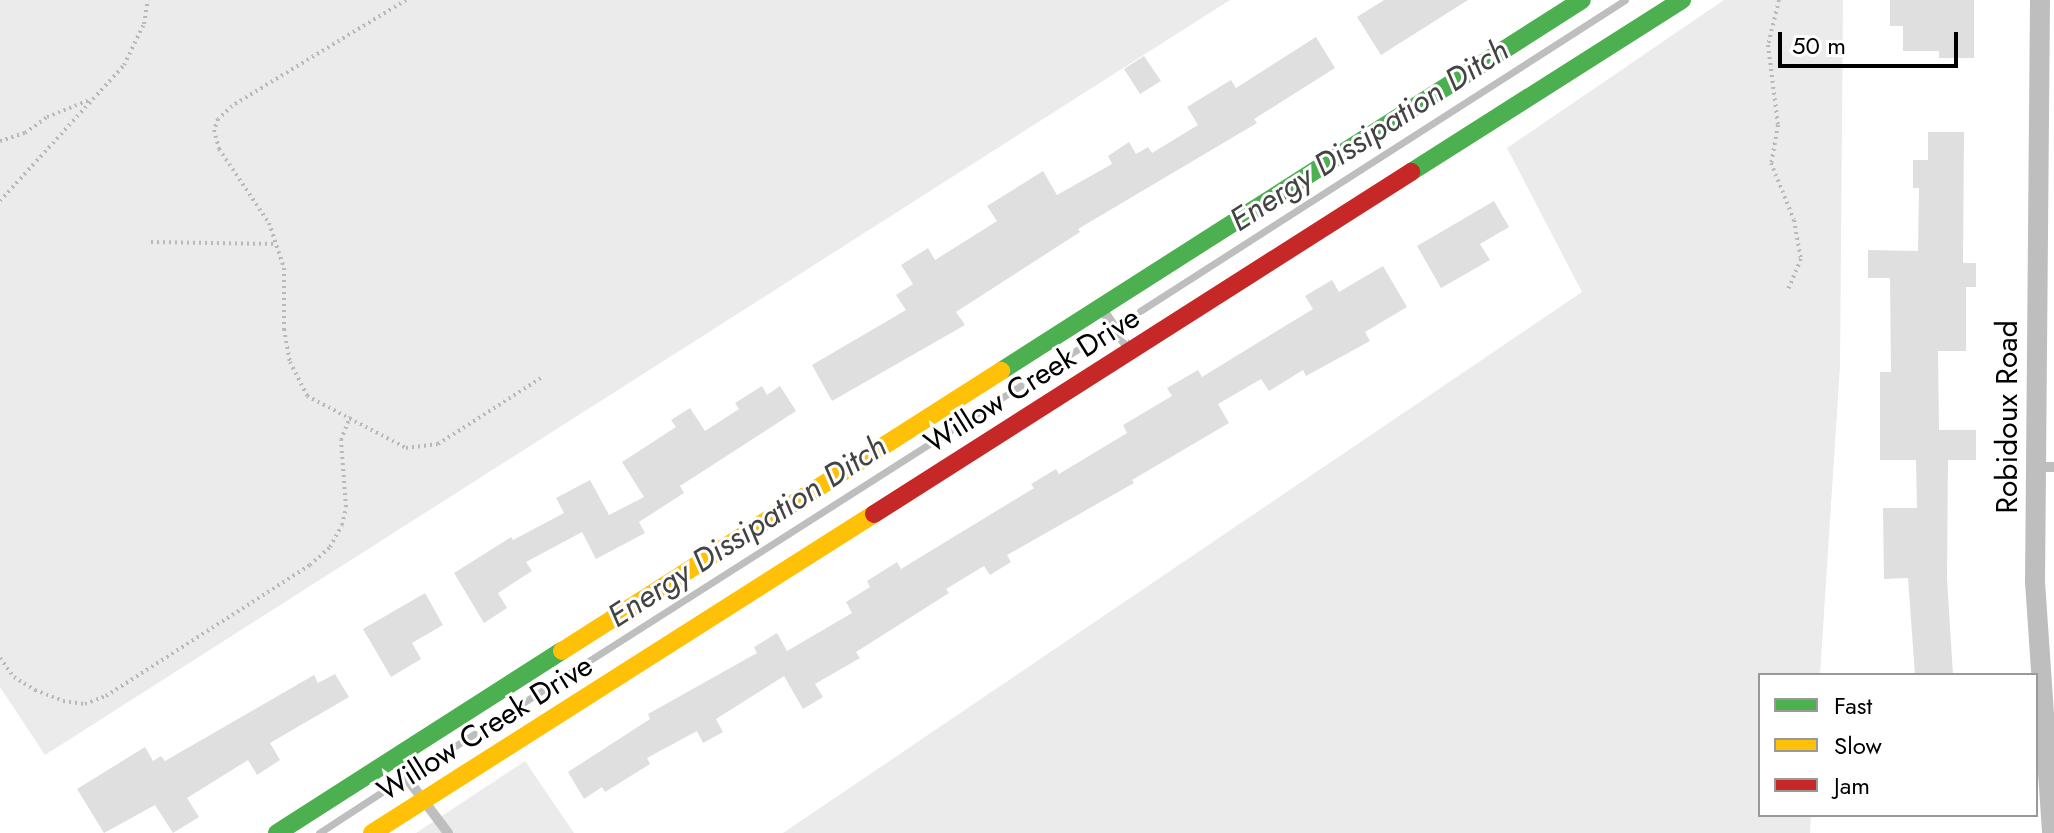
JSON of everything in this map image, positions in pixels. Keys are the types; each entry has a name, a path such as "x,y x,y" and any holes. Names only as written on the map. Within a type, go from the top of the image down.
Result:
{"street":[{"name":"Willow Creek Drive","path":"277,833 1582,0"},
{"name":"Willow Creek Drive","path":"372,833 1682,0"},
{"name":"Robidoux Road","path":"2040,0 2046,467 2035,582 2052,833"}],"lane":[{"path":"1101,307 1130,351"},
{"path":"392,760 448,833"}],"path":[{"path":"0,201 124,65 144,24 148,0"},
{"path":"406,0 232,106 218,119 214,130 219,149 269,223 284,268 284,329 290,362 307,396 406,448 438,444 541,378"},
{"path":"1779,0 1768,45 1778,125 1771,163 1794,220 1801,259 1788,290"},
{"path":"0,141 25,133 47,117 95,98"},
{"path":"151,242 276,244"},
{"path":"0,658 14,677 35,690 63,701 85,704 106,696 310,565 330,547 342,525 346,507 341,440 350,417"}],"shaded area":[{"path":"0,0 1230,0 45,755 0,687"},
{"path":"1724,0 1843,0 1840,366 1820,673 1758,673 1758,817 1811,817 1810,833 783,833 1582,292 1507,148"},
{"path":"525,761 574,833 416,833"}],"building":[{"path":"1384,0 1468,0 1381,55 1357,17"},
{"path":"1890,0 1974,0 1974,58 1939,58 1939,51 1903,51 1903,26 1890,26"},
{"path":"1316,37 1335,68 1254,119 1257,123 1078,229 1080,232 956,312 965,325 832,401 812,365 906,310 896,295 913,284 901,265 928,248 935,260 997,221 987,206 1043,171 1057,195 1112,164 1108,156 1129,142 1136,154 1148,147 1152,153 1198,125 1187,107 1231,80 1236,88"},
{"path":"1144,56 1161,81 1140,94 1124,69"},
{"path":"1928,132 1964,132 1963,263 1976,263 1976,287 1966,287 1966,351 1938,351 1939,430 1976,430 1976,460 1948,460 1947,578 1953,673 1915,673 1908,578 1884,579 1883,508 1917,508 1916,460 1880,460 1880,372 1891,372 1890,278 1868,278 1868,250 1918,251 1919,188 1913,188 1913,160 1928,160"},
{"path":"1494,201 1509,227 1480,244 1490,260 1441,288 1417,246"},
{"path":"1383,266 1407,307 1365,332 1370,341 1306,376 1303,370 1269,391 1261,379 1218,404 1229,423 1132,480 1134,483 1007,555 1011,562 990,575 984,566 946,589 949,593 856,652 860,658 815,684 823,697 803,709 784,676 716,719 723,732 703,743 697,731 647,758 650,764 605,792 602,787 584,799 568,772 650,719 648,714 757,653 754,647 777,633 787,651 852,613 846,602 870,587 867,581 897,562 901,569 1034,488 1031,484 1056,469 1059,474 1127,433 1123,425 1172,396 1167,388 1198,370 1202,377 1313,309 1305,296 1332,280 1339,292"},
{"path":"762,386 767,395 780,386 796,411 680,486 684,493 639,522 645,533 596,559 582,532 526,562 532,571 498,593 507,608 484,623 454,573 511,537 513,540 564,513 556,498 590,480 609,515 644,497 622,462 676,427 671,420 690,408 705,431 739,409 735,403"},
{"path":"425,593 443,625 412,643 421,659 391,677 363,629"},
{"path":"335,674 349,697 270,743 280,760 257,775 248,760 187,798 199,817 173,833 155,805 104,833 77,789 145,747 153,761 161,756 165,761 314,675 318,683"}],"waterway":[{"name":"Energy Dissipation Ditch","path":"1140,311 1625,0"},
{"name":"Energy Dissipation Ditch","path":"438,757 1083,346"},
{"name":"Energy Dissipation Ditch","path":"319,833 382,792"}],"traffic: fast":[{"path":"1001,371 1582,0"},
{"path":"1411,172 1682,0"},
{"path":"277,833 562,651"}],"traffic: slow":[{"path":"562,651 1001,371"},
{"path":"372,833 874,514"}],"traffic: jam":[{"path":"874,514 1411,172"}]}
